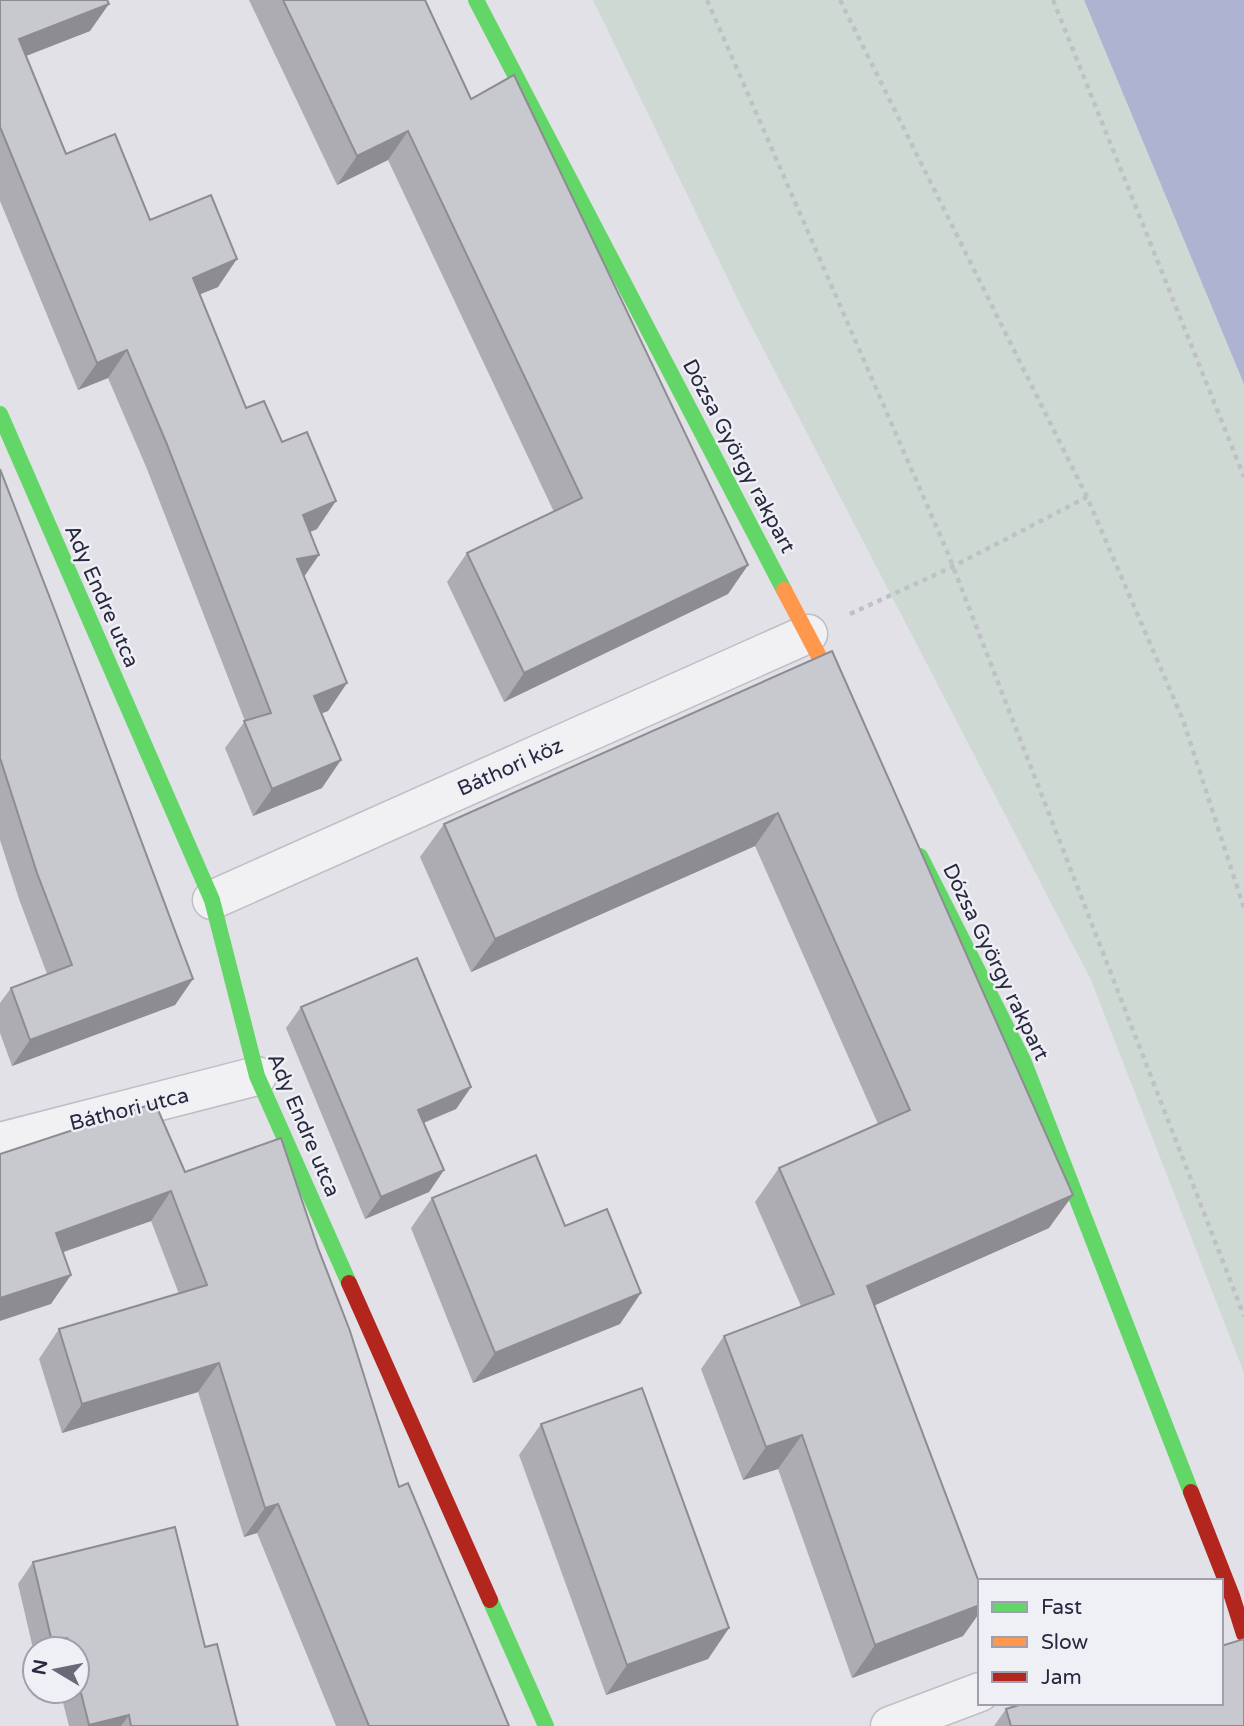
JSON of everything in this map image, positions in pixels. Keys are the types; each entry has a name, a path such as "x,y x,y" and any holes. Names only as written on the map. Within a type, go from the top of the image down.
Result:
{"street":[{"name":"Dózsa György rakpart","path":"476,0 851,719"},
{"name":"Ady Endre utca","path":"0,415 212,900 257,1076 546,1726"},
{"name":"Báthori köz","path":"212,900 808,634"},
{"name":"Dózsa György rakpart","path":"912,841 1023,1060 1220,1579"},
{"name":"Báthori utca","path":"0,1142 257,1076"},
{"name":"Dózsa György rakpart","path":"1227,1598 1244,1634"},
{"path":"890,1726 978,1693"}],"path":[{"path":"708,0 953,567 1244,1315"},
{"path":"840,0 1087,497 1183,720 1244,908"},
{"path":"1053,0 1244,477"},
{"path":"808,634 953,567 1087,497"}],"shaded area":[{"path":"593,0 1084,0 1244,384 1244,1373 1091,980 741,306"}],"water":[{"path":"1084,0 1244,0 1244,384"}],"building":[{"path":"0,0 107,0 109,4 19,39 66,154 115,134 150,220 211,195 237,259 193,278 246,408 264,401 282,442 307,432 336,501 303,515 319,555 297,559 347,683 314,696 341,760 272,789 244,721 271,713 166,442 127,350 97,363 0,127"},
{"path":"283,0 425,0 471,99 514,75 748,565 524,673 467,553 582,498 408,131 357,156"},
{"path":"0,469 193,979 30,1040 11,988 72,965 37,873 0,758"},
{"path":"832,651 1073,1195 867,1286 978,1580 978,1606 875,1645 802,1435 766,1447 724,1336 834,1294 779,1168 910,1110 778,813 495,939 444,824"},
{"path":"417,958 471,1087 418,1110 444,1170 381,1197 301,1007"},
{"path":"155,1103 185,1172 281,1138 318,1248 350,1331 399,1487 408,1483 509,1726 369,1726 278,1504 265,1508 219,1363 82,1404 59,1329 207,1285 171,1191 56,1233 71,1275 0,1298 0,1154"},
{"path":"536,1155 565,1226 607,1209 641,1293 495,1353 432,1198"},
{"path":"642,1388 729,1628 627,1665 541,1424"},
{"path":"175,1527 205,1647 217,1644 238,1726 131,1726 129,1715 89,1725 84,1705 91,1705 91,1635 50,1635 33,1562"},
{"path":"1244,1639 1244,1726 1011,1726 1006,1709 1019,1705 1223,1705 1223,1645"}],"traffic: fast":[{"path":"476,0 784,590"},
{"path":"0,414 212,900 257,1076 349,1283"},
{"path":"920,856 1023,1060 1191,1492"},
{"path":"490,1600 546,1726"}],"traffic: slow":[{"path":"784,590 843,702"}],"traffic: jam":[{"path":"349,1283 490,1600"},
{"path":"1191,1492 1244,1634"}]}
